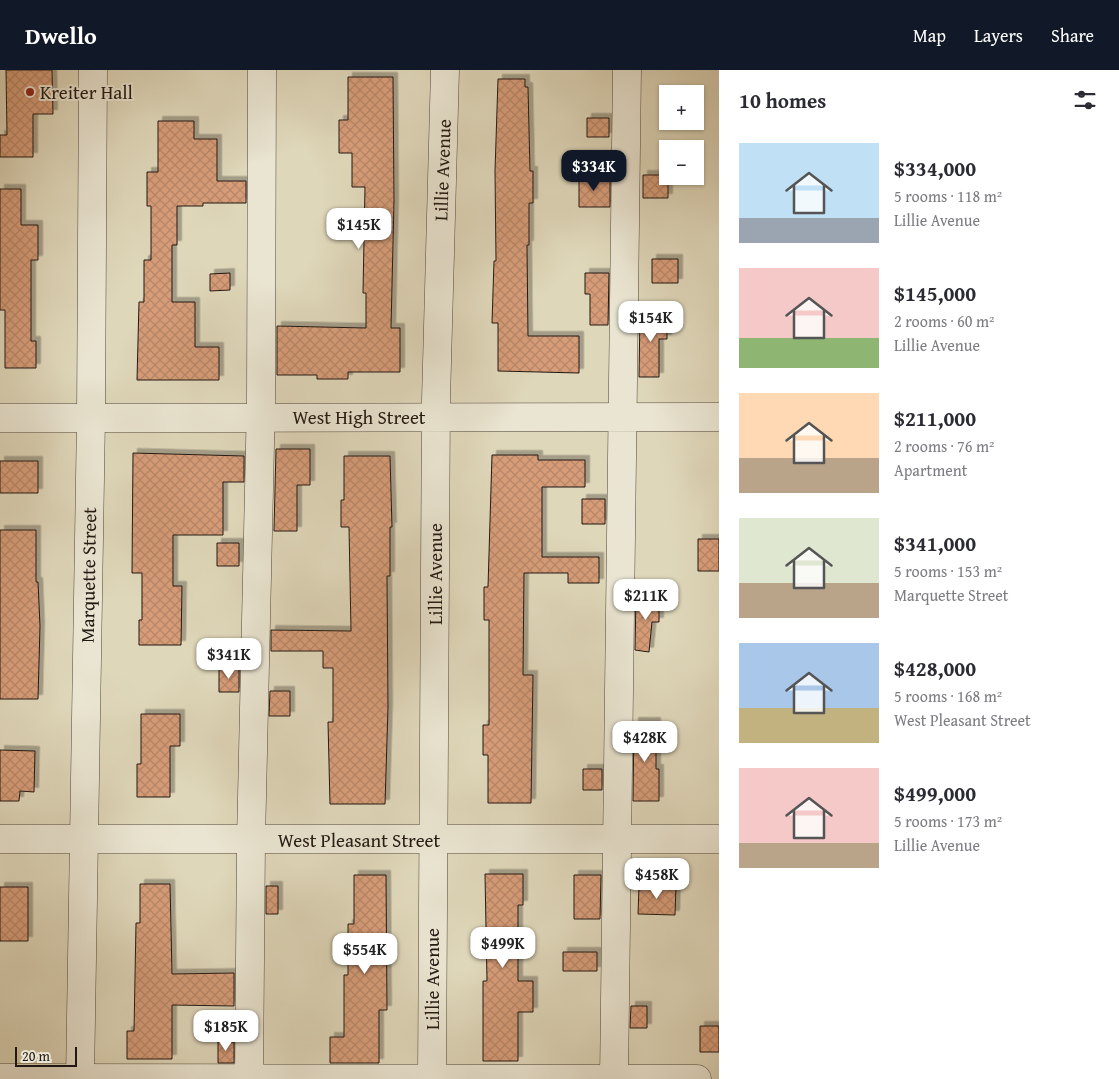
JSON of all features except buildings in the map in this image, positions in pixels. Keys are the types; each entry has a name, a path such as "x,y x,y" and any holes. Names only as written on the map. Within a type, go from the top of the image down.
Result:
{"street":[{"name":"Marquette Street","path":"80,1078 93,70"},
{"path":"250,1079 251,841 260,417 262,70"},
{"name":"Lillie Avenue","path":"432,1079 436,416 445,70"},
{"path":"614,1079 627,70"},
{"name":"West High Street","path":"0,418 719,417"},
{"name":"West Pleasant Street","path":"0,839 251,841 719,839"},
{"path":"0,1078 697,1079"}],"place":[{"name":"Kreiter Hall","path":"30,92"}]}
